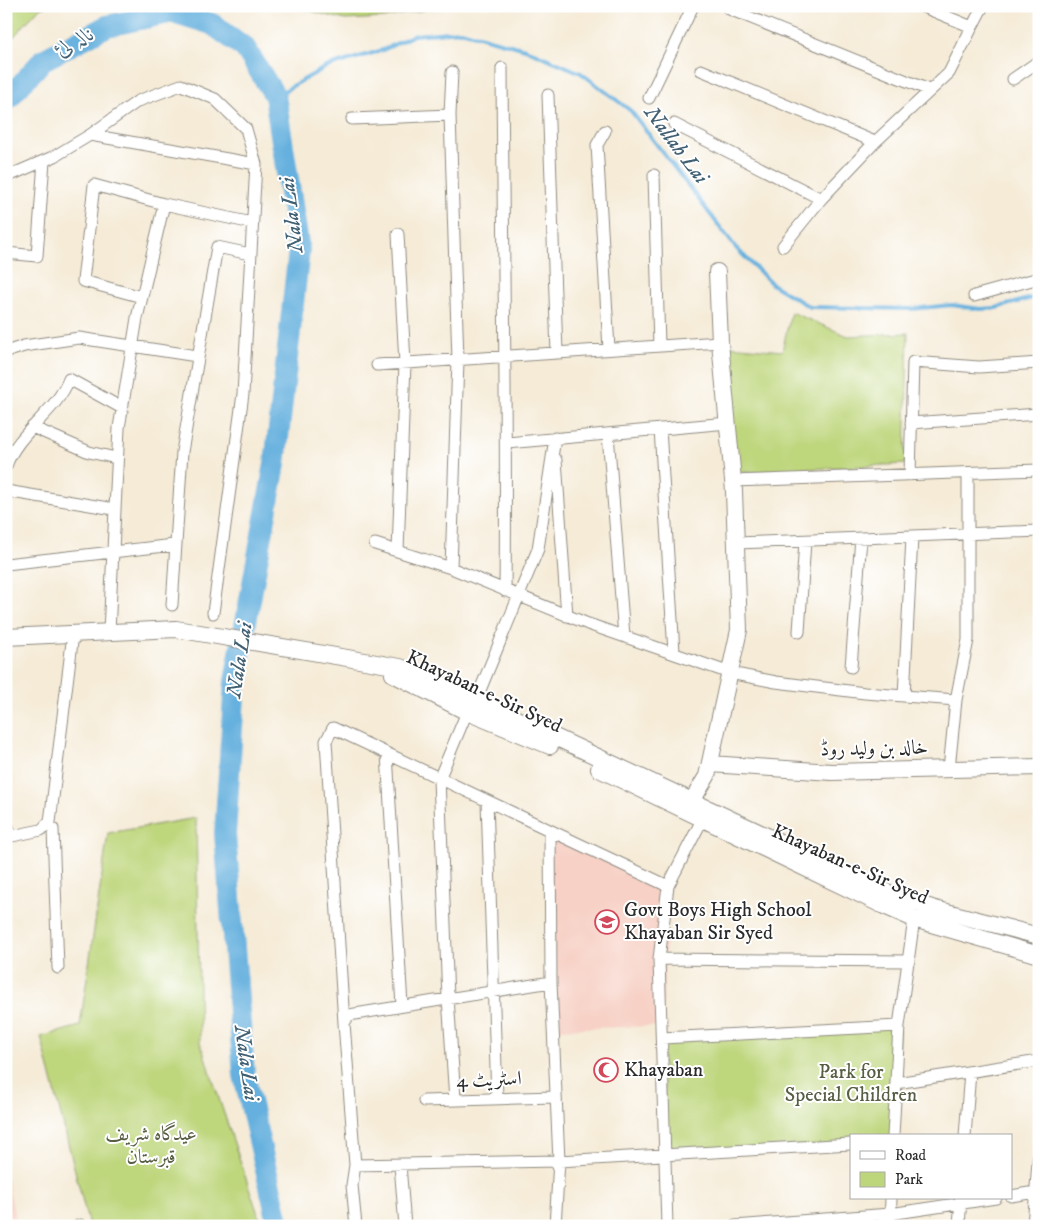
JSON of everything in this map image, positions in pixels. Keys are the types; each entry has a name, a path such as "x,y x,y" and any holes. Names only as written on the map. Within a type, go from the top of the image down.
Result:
{"main road":[{"path":"692,801 707,776 739,630 733,481 720,342 717,272"},
{"name":"Khayaban-e-Sir Syed","path":"109,632 176,629 355,658 378,665 400,667 471,706 557,749 702,820 914,919 1039,955"},
{"path":"6,637 109,632"},
{"name":"Khayaban-e-Sir Syed","path":"471,706 692,801 893,894 935,909 1039,936"},
{"name":"خالد بن ولید روڈ","path":"710,764 832,772 1039,767"}],"street":[{"path":"648,98 693,6"},
{"path":"921,6 972,28"},
{"path":"783,246 821,198 875,142 948,72 982,6"},
{"path":"729,9 929,90"},
{"path":"1013,79 1039,61"},
{"path":"502,68 503,356 506,443 505,591"},
{"path":"701,70 875,142"},
{"path":"450,568 458,360 450,115 452,72"},
{"path":"6,177 44,161 90,135 138,101 181,85 215,99 246,129 256,164 243,394 213,613"},
{"path":"548,95 557,353"},
{"path":"352,120 450,115"},
{"path":"674,124 821,198"},
{"path":"605,131 597,145 609,350"},
{"path":"90,135 256,164"},
{"path":"6,253 37,256 44,161"},
{"path":"654,175 659,346"},
{"path":"142,297 83,281 94,185 164,204 252,223"},
{"path":"109,632 116,458 122,408 132,345 164,204"},
{"path":"398,234 405,363 398,551"},
{"path":"172,605 174,546 182,452 217,247 250,254"},
{"path":"974,296 1039,278"},
{"path":"6,352 24,346 79,338 197,356"},
{"path":"377,365 720,342"},
{"path":"910,475 913,362 979,367 1039,363"},
{"path":"6,466 14,450 68,379 122,408"},
{"path":"912,423 1039,414"},
{"path":"506,443 728,423"},
{"path":"32,427 89,452 116,458"},
{"path":"660,429 674,652"},
{"path":"608,434 624,636"},
{"path":"455,1099 448,998 439,779 538,549 555,438"},
{"path":"555,438 567,616"},
{"path":"733,481 1039,470"},
{"path":"949,769 956,700 968,640 968,473"},
{"path":"6,491 114,510"},
{"path":"736,543 1039,531"},
{"path":"904,696 912,537"},
{"path":"851,667 861,538"},
{"path":"799,632 805,541"},
{"path":"375,544 450,568 567,616 730,673 776,682 956,700"},
{"path":"6,564 174,546"},
{"path":"6,824 12,836 41,830 50,822 73,634"},
{"path":"356,1226 352,1185 355,1165 326,741 333,728 668,886"},
{"path":"387,754 402,1006"},
{"path":"487,801 497,1098"},
{"path":"667,1226 659,958 668,886 702,820"},
{"path":"46,825 53,829 58,968"},
{"path":"550,831 551,982 559,1161 555,1226"},
{"path":"893,1134 899,1026 914,919"},
{"path":"659,958 909,961"},
{"path":"344,1023 349,1015 551,982"},
{"path":"662,1038 899,1026"},
{"path":"896,1083 1039,1061"},
{"path":"966,1134 970,1072"},
{"name":"اسٹریٹ 4","path":"424,1101 556,1097"},
{"path":"355,1165 559,1161 850,1144"},
{"path":"1033,1226 1039,1149"},
{"path":"400,1165 405,1226"},
{"path":"1012,1196 1035,1192"},
{"path":"890,1226 891,1200"},
{"path":"735,1226 890,1214 961,1201 959,1226"}],"shaded area":[{"name":"Govt Boys High School Khayaban Sir Syed","path":"550,831 668,886 662,1026 553,1029"},
{"path":"6,1176 15,1217 6,1218"}],"green space":[{"path":"6,6 47,6 39,9 6,45"},
{"path":"292,6 445,6 384,18 345,20"},
{"path":"791,312 848,336 908,333 905,464 732,473 720,345 782,351"},
{"name":"عیدگاہ شریف قبرستان","path":"196,818 200,1042 262,1226 89,1226 41,1037 80,1026 108,833"},
{"name":"Park for Special Children","path":"899,1026 893,1134 850,1134 850,1144 666,1154 662,1038"}],"waterway":[{"name":"Nala Lai","path":"6,101 43,60 107,26 173,12 212,24 245,48 275,96 299,250 275,464 235,681 225,834 244,1075 279,1226"},
{"name":"Nallah Lai","path":"275,96 326,67 383,50 414,35 461,31 525,49 581,73 631,111 736,248 773,285 810,307 911,309 952,305 980,309 996,308 1039,296"}],"place":[{"name":"Govt Boys High School Khayaban Sir Syed","path":"607,922"},
{"name":"Khayaban","path":"606,1070"}],"water label":[{"name":"نالہ لئ","path":"75,42"}]}
